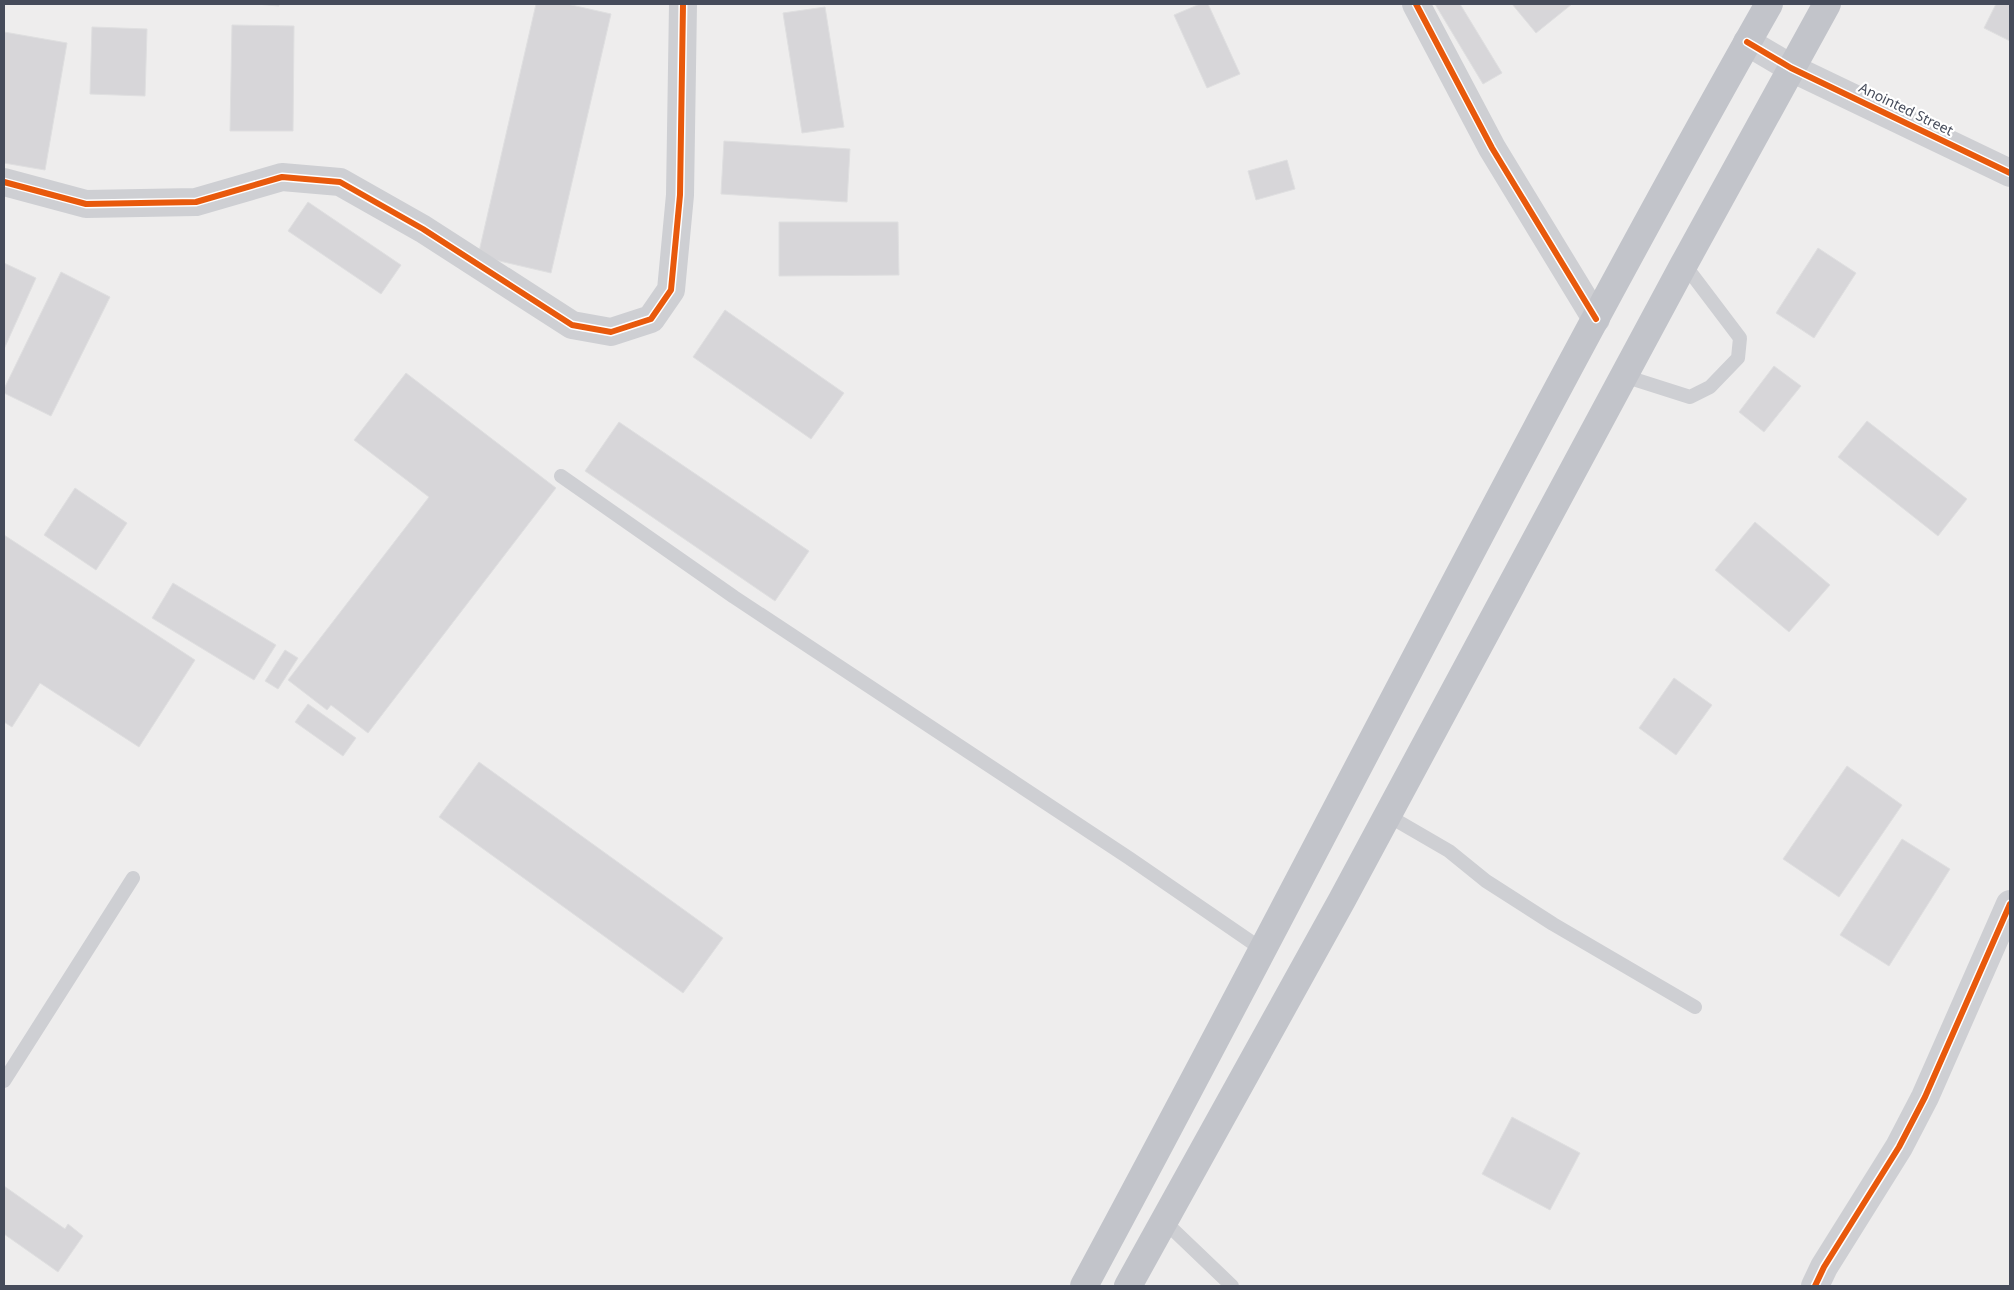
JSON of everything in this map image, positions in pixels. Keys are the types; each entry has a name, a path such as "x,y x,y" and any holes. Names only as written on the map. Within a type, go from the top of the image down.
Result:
{"highway":[{"path":"1084,1286 1264,950 1596,319 1769,4"},
{"path":"1128,1286 1342,900 1684,264 1827,4"}],"street":[{"path":"4,182 86,204 196,202 282,177 340,182 423,229 572,326 611,332 650,318 671,290 680,194 682,4"},
{"path":"1416,4 1492,148 1596,319"},
{"name":"Anointed Street","path":"1748,42 1791,68 2010,173"},
{"path":"1815,1286 1824,1267 1899,1146 1925,1097 2010,904"}],"lane":[{"path":"1624,376 1690,397 1710,387 1738,358 1740,338 1684,264"},
{"path":"561,476 734,597 1129,858 1264,950"},
{"path":"1387,815 1449,851 1486,881 1553,924 1694,1007"},
{"path":"4,1081 133,878"},
{"path":"1164,1221 1232,1286"}],"building":[{"path":"256,4 279,4 279,6"},
{"path":"536,4 567,4 611,14 551,273 478,256"},
{"path":"1200,4 1208,4 1240,74 1207,88 1174,15"},
{"path":"1435,4 1460,4 1502,73 1483,84"},
{"path":"1512,4 1572,4 1536,33"},
{"path":"1996,4 2010,4 2010,41 1984,28"},
{"path":"825,7 844,127 802,133 783,13"},
{"path":"232,25 294,26 293,131 230,131"},
{"path":"92,27 147,29 145,96 90,94"},
{"path":"4,32 67,43 45,170 4,163"},
{"path":"724,141 850,149 847,202 721,194"},
{"path":"1287,160 1295,189 1256,200 1248,171"},
{"path":"308,202 401,265 381,294 288,231"},
{"path":"779,222 898,222 899,275 779,276"},
{"path":"1818,248 1856,273 1814,338 1776,313"},
{"path":"4,263 36,278 4,349"},
{"path":"61,272 110,297 51,416 4,393 4,389"},
{"path":"725,310 844,393 811,439 693,357"},
{"path":"1774,366 1801,386 1764,432 1739,412"},
{"path":"406,373 556,488 368,733 331,705 327,710 288,680 429,497 354,440"},
{"path":"1867,421 1967,499 1938,536 1838,457"},
{"path":"619,422 809,551 775,601 585,471"},
{"path":"75,488 127,523 96,570 44,535"},
{"path":"1755,522 1830,585 1789,632 1715,570"},
{"path":"4,535 195,660 139,747 40,683 12,727 4,722"},
{"path":"173,583 276,645 254,680 152,618"},
{"path":"285,650 298,658 278,689 265,681"},
{"path":"1674,678 1712,705 1676,755 1639,728"},
{"path":"308,704 356,738 343,756 295,722"},
{"path":"479,762 723,938 683,993 439,817"},
{"path":"1847,766 1902,805 1839,897 1783,859"},
{"path":"1902,839 1950,869 1889,966 1840,935"},
{"path":"1512,1117 1580,1153 1550,1210 1482,1174"},
{"path":"4,1186 65,1229 68,1224 83,1236 58,1272 4,1234"}],"cycle path":[{"path":"4,182 86,204 196,202 282,177 340,182 423,229 572,325 611,332 651,319 671,290 680,195 683,4"},
{"path":"1416,4 1492,148 1596,319"},
{"path":"1747,42 1791,68 2010,173"},
{"path":"1815,1286 1824,1267 1899,1147 1925,1097 2010,904"}]}
